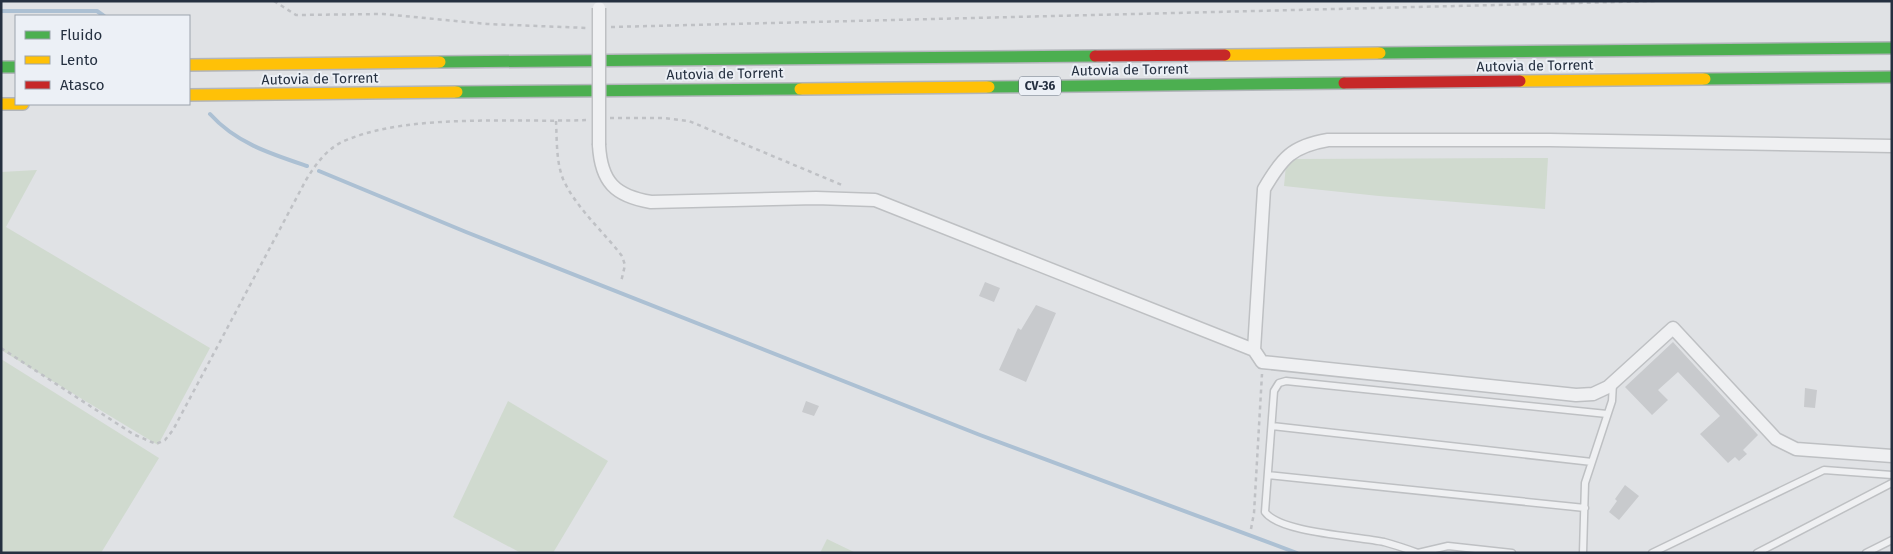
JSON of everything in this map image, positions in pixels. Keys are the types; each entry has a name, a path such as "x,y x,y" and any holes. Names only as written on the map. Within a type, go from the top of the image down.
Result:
{"highway":[{"path":"1613,50 1892,39"},
{"name":"Autovia de Torrent","path":"190,65 1892,48"},
{"path":"1,67 15,67"},
{"name":"Autovia de Torrent","path":"190,95 1892,77"},
{"path":"1,93 15,93"},
{"path":"1,104 15,104"}],"street":[{"path":"599,4 600,161 604,176 616,190 631,198 651,202 816,198 875,200 1254,350 1262,362 1576,395 1593,394 1613,382 1673,328 1776,439 1796,449 1892,456"},
{"path":"1254,350 1264,189 1277,167 1291,152 1309,143 1328,140 1541,140 1892,146"}],"lane":[{"path":"1512,553 1448,546 1418,553 1384,542 1316,531 1270,519 1265,512 1274,391 1279,383 1286,381 1607,414"},
{"path":"1583,553 1585,483 1612,401 1613,382"},
{"path":"1272,426 1592,462"},
{"path":"1652,553 1824,470 1892,475"},
{"path":"1268,476 1584,508"},
{"path":"1757,553 1892,483"},
{"path":"1866,553 1892,540"}],"path":[{"path":"274,1 296,15 383,14 487,24 594,28"},
{"path":"604,28 1557,2 1657,1"},
{"path":"604,119 662,118 689,121 849,188"},
{"path":"1,348 133,434 156,444 165,440 173,430 306,180 325,153 349,139 395,127 458,122 595,119"},
{"path":"556,121 557,151 563,178 578,205 622,256 625,265 622,282"},
{"path":"1250,529 1254,513 1262,362"}],"shaded area":[{"path":"1548,158 1545,209 1379,196 1284,186 1286,165 1293,159"},
{"path":"37,170 6,227 210,348 158,445 1,350 1,172"},
{"path":"1,359 159,458 101,553 1,553"},
{"path":"508,401 608,461 553,553 521,553 453,517"},
{"path":"827,539 856,553 820,553"}],"building":[{"path":"985,282 1000,288 994,302 979,296"},
{"path":"1036,305 1056,313 1026,382 999,370 1018,328 1021,330"},
{"path":"1673,342 1758,435 1743,450 1747,454 1739,461 1735,457 1728,463 1700,434 1720,416 1678,372 1658,390 1668,400 1652,415 1625,387"},
{"path":"1805,388 1817,390 1815,408 1804,407"},
{"path":"806,401 819,406 814,416 802,412"},
{"path":"1625,485 1639,496 1619,520 1609,512"}],"waterway":[{"path":"1,11 97,11 103,15"},
{"path":"210,114 231,133 243,140 267,152 307,166"},
{"path":"319,171 466,232 980,435 1297,553"}],"traffic: fast":[{"path":"1380,53 1892,48"},
{"path":"440,62 1095,56"},
{"path":"1,67 15,67"},
{"path":"1705,79 1892,77"},
{"path":"989,87 1344,83"},
{"path":"457,92 800,89"}],"traffic: slow":[{"path":"1225,55 1380,53"},
{"path":"190,65 440,62"},
{"path":"1520,81 1705,79"},
{"path":"800,89 989,87"},
{"path":"190,95 457,92"},
{"path":"1,104 15,104"}],"traffic: jam":[{"path":"1095,56 1225,55"},
{"path":"1344,83 1520,81"}]}
